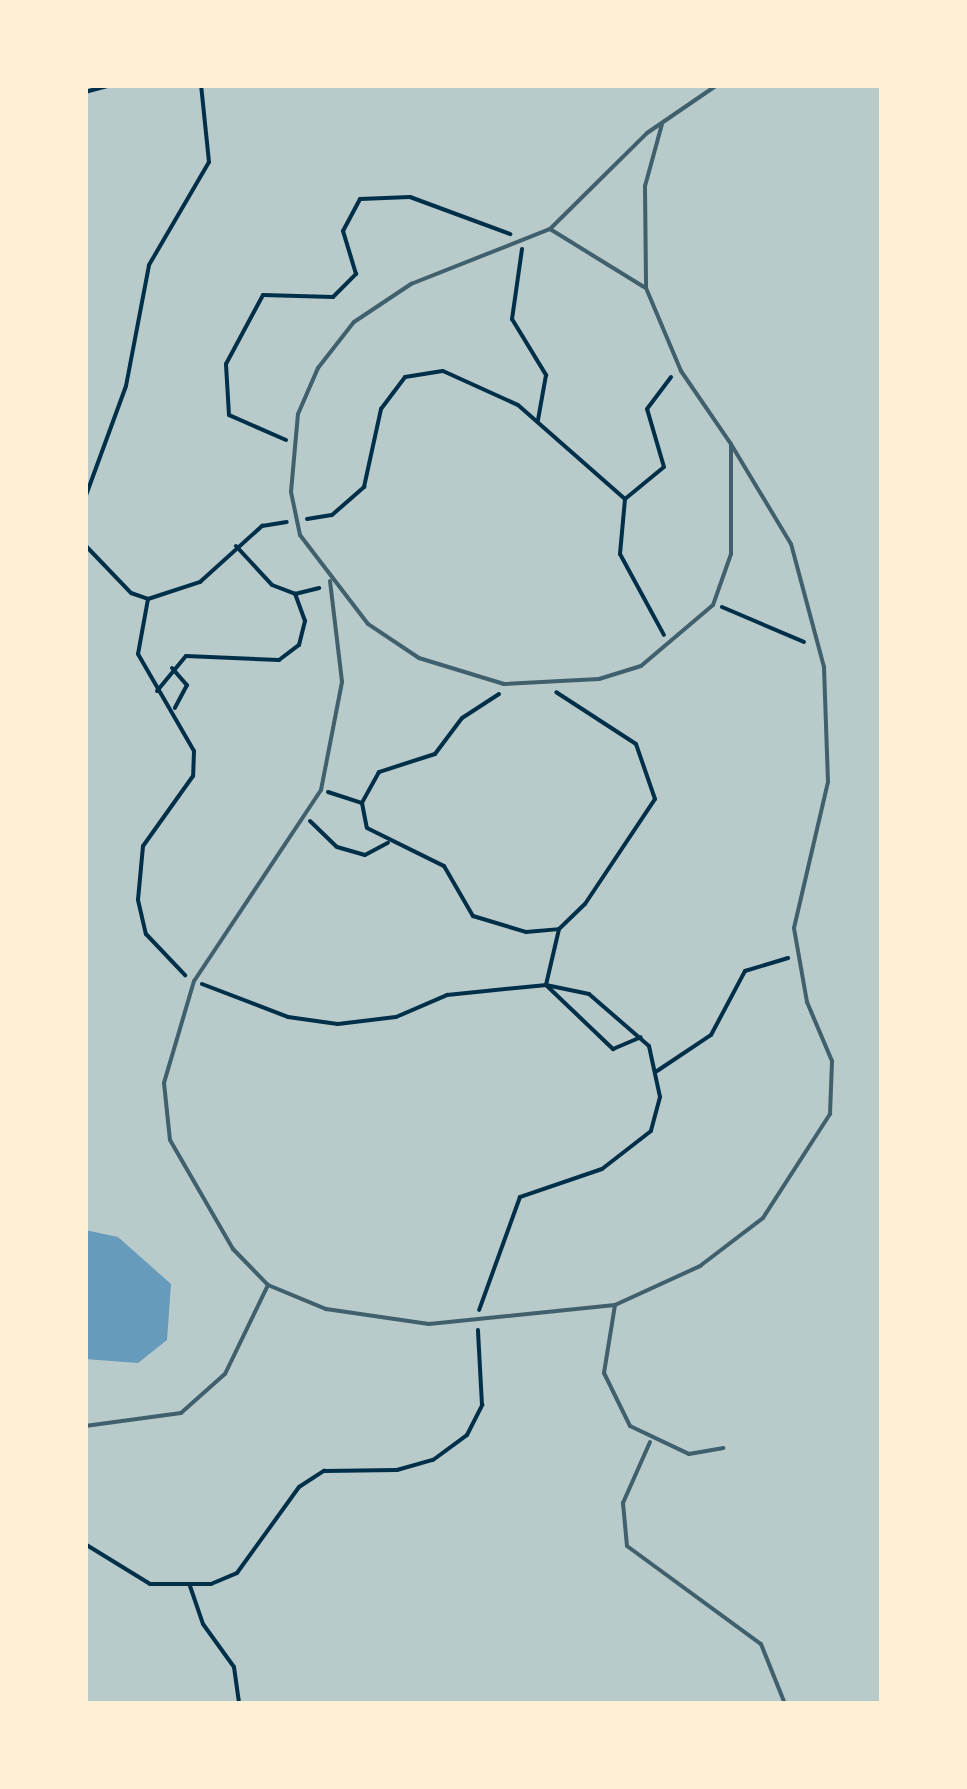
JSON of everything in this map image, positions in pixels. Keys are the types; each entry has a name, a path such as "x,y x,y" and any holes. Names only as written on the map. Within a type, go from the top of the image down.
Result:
{"lane":[{"path":"717,85 662,124 550,229 411,284 354,322 318,368 298,414 296,521 330,581 368,624 419,658 504,684 548,686 641,666 671,645 712,605 731,554 731,444"},
{"path":"330,581 342,682 321,790 307,818 194,981 164,1084 170,1140 193,1192 268,1284 373,1320 477,1324 615,1306 730,1244 763,1218 815,1148 830,1114 832,1061 796,957 799,897 828,782 824,667 791,544 731,444 681,371 646,288 645,186 662,124"},
{"path":"550,229 646,288"},
{"path":"85,1426 181,1413 225,1374 268,1284"},
{"path":"615,1306 604,1374 630,1426 650,1442 689,1454 723,1448"},
{"path":"650,1442 623,1503 627,1546 761,1644 786,1704"}],"path":[{"path":"85,92 112,85"},
{"path":"85,498 126,386 148,264 209,162 201,85"},
{"path":"85,546 130,594 148,599 200,582 262,526 332,515 364,487 381,409 405,377 443,371 518,405 625,499"},
{"path":"671,645 624,566 625,499 664,466 646,410 681,371"},
{"path":"236,546 272,585 294,594 330,581"},
{"path":"156,693 172,668 186,656 278,660 299,645 306,621 294,594"},
{"path":"85,1544 150,1584 190,1586 237,1572 299,1488 324,1470 396,1470 433,1460 467,1435 482,1405 477,1324 482,1284 513,1206 628,1154 651,1131 657,1071 641,1036 589,994 546,985 447,995 396,1016 338,1024 288,1018 194,981 146,934 138,900 143,846 193,776 188,730 156,693 138,654 148,599"},
{"path":"712,605 786,627 810,646"},
{"path":"172,668 187,684 173,710"},
{"path":"504,684 435,754 380,772 362,803 367,828 388,843 444,866 473,916 526,932 559,929"},
{"path":"546,985 559,929 655,799 654,776 636,744 548,686"},
{"path":"321,790 362,803"},
{"path":"307,818 337,847 365,855 388,843"},
{"path":"657,1071 711,1035 745,971 796,957"},
{"path":"546,985 613,1049 641,1036"},
{"path":"190,1586 202,1624 234,1666 239,1704"}],"shaded area":[{"path":"85,85 882,85 882,1704 85,1704"}],"water":[{"path":"85,1230 118,1237 171,1284 167,1340 138,1363 85,1359"}]}
